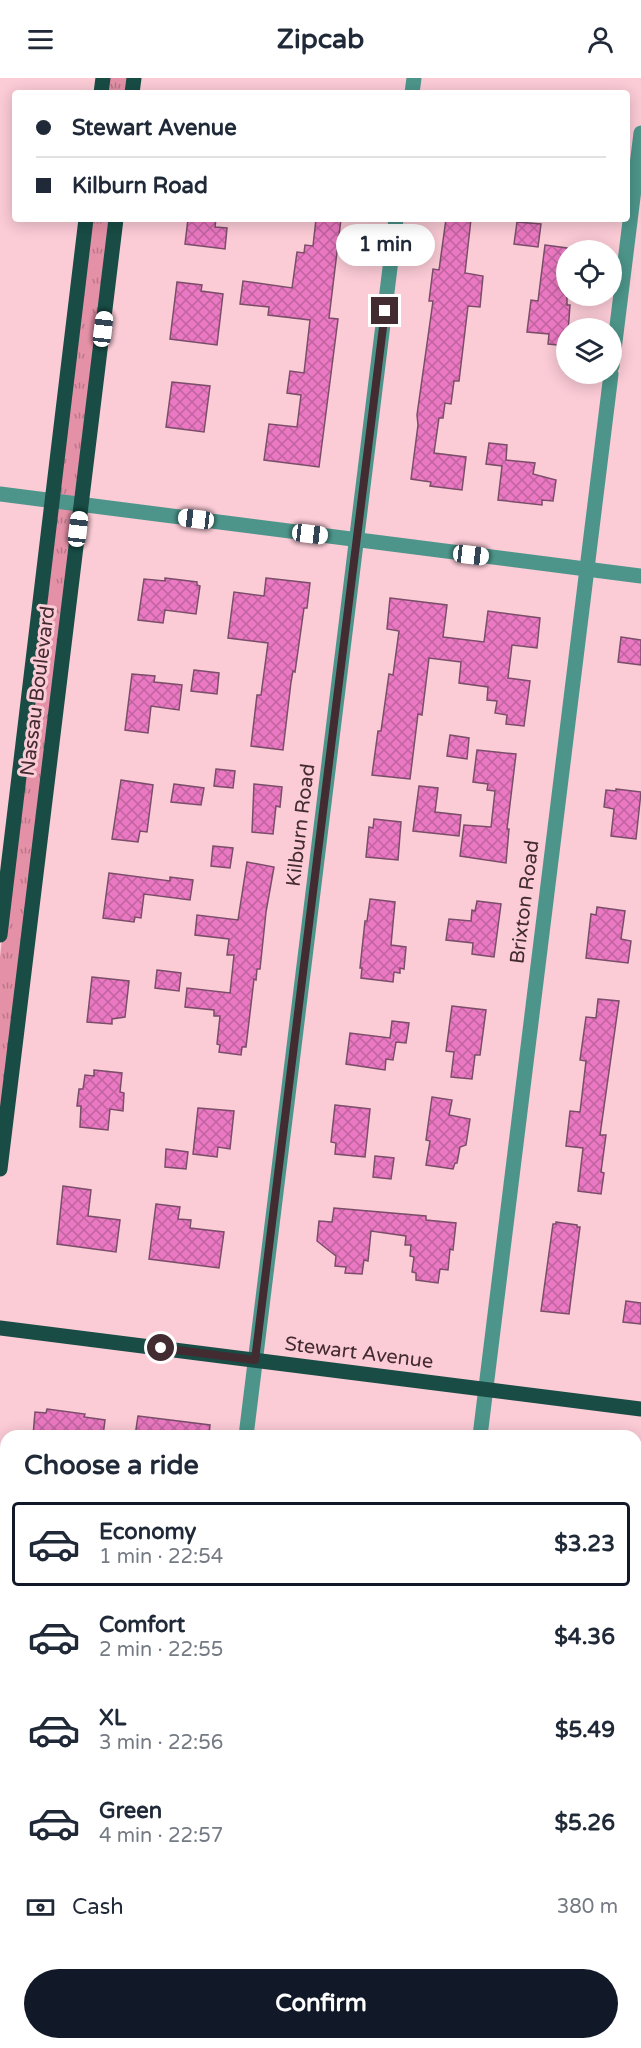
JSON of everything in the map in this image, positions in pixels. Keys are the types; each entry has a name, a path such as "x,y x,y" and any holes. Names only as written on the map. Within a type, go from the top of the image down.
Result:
{"main road":[{"name":"Nassau Boulevard","path":"0,935 86,222"},
{"name":"Nassau Boulevard","path":"0,1169 116,222"},
{"name":"Stewart Avenue","path":"0,1328 641,1410"}],"street":[{"path":"630,221 641,133"},
{"name":"Kilburn Road","path":"247,1430 396,222"},
{"path":"618,318 630,222"},
{"name":"Brixton Road","path":"481,1430 610,384"},
{"path":"0,494 641,576"}],"green space":[{"path":"107,78 135,78 133,90 105,90"},
{"path":"90,222 118,222 0,1174 0,957"}],"building":[{"path":"188,222 216,222 215,227 227,228 225,249 185,244"},
{"path":"316,222 341,222 329,318 338,319 319,467 264,460 269,424 297,427 301,395 287,393 290,371 304,373 310,320 268,315 269,307 240,304 243,281 292,288 297,252 304,253 305,245 313,246"},
{"path":"446,222 471,222 465,273 483,276 480,307 468,306 459,381 454,381 451,404 445,403 443,418 439,418 434,453 466,457 462,490 430,486 431,482 411,479 418,425 417,415 433,301 429,301 433,269 439,270"},
{"path":"517,222 541,224 538,247 514,244"},
{"path":"545,245 556,246 556,306 570,306 569,318 556,318 556,345 548,344 549,334 527,332 531,300 538,301"},
{"path":"177,282 202,285 201,291 223,294 217,345 170,339"},
{"path":"172,382 210,386 204,432 166,427"},
{"path":"489,443 507,445 506,460 535,463 533,474 556,480 553,501 542,500 542,505 498,500 502,466 486,464"},
{"path":"165,578 197,582 200,586 196,614 165,610 163,623 138,620 144,579 165,581"},
{"path":"266,578 310,583 295,672 293,671 291,682 283,750 251,746 257,695 261,695 268,643 228,638 234,592 264,596"},
{"path":"390,598 447,605 443,637 484,642 488,611 540,618 537,648 512,645 508,678 530,681 524,726 506,724 507,715 495,713 497,701 487,700 488,687 459,683 461,662 429,658 422,715 418,714 410,779 372,775 389,674 393,675 399,631 387,629"},
{"path":"621,637 641,640 641,665 618,662"},
{"path":"194,670 219,673 217,694 191,691"},
{"path":"132,674 155,676 154,682 182,685 179,710 151,706 148,733 125,730"},
{"path":"450,735 469,738 467,759 447,756"},
{"path":"477,750 516,754 507,829 509,829 506,863 460,856 464,825 491,827 495,791 487,790 488,784 473,782"},
{"path":"216,769 235,771 233,788 214,786"},
{"path":"121,780 153,785 147,832 140,831 138,842 112,839"},
{"path":"174,784 204,788 201,805 171,802"},
{"path":"254,784 282,787 280,807 276,806 273,834 252,832"},
{"path":"419,786 438,788 435,812 461,815 459,836 413,831"},
{"path":"616,789 641,792 636,839 611,836 614,809 604,807 606,790 616,791"},
{"path":"374,819 401,822 398,860 366,857 369,827 373,828"},
{"path":"213,846 233,848 230,868 211,866"},
{"path":"247,862 274,867 266,912 260,969 257,969 256,980 254,979 246,1047 242,1047 241,1055 219,1052 220,1045 217,1044 220,1016 214,1016 214,1010 185,1007 187,988 230,993 234,955 227,955 229,939 195,935 197,915 238,920"},
{"path":"109,873 170,881 170,877 193,880 190,900 144,894 141,918 135,917 134,922 103,918"},
{"path":"370,899 395,902 391,945 406,947 404,969 400,968 400,973 394,972 393,982 361,978 365,921 367,921"},
{"path":"477,901 501,904 494,957 472,954 473,943 446,940 449,919 471,921 472,910 475,911"},
{"path":"597,907 625,911 621,939 631,941 628,963 586,958 591,914 596,915"},
{"path":"157,970 181,973 179,991 155,988"},
{"path":"92,977 129,981 125,1017 112,1019 112,1024 87,1022"},
{"path":"598,999 619,1001 600,1135 606,1135 601,1172 604,1173 601,1194 578,1191 583,1148 566,1146 570,1111 580,1112 586,1061 580,1060 586,1017 596,1018"},
{"path":"452,1006 486,1010 480,1055 475,1055 472,1079 451,1077 454,1052 446,1051"},
{"path":"392,1021 409,1023 406,1043 396,1042 393,1060 386,1059 385,1070 346,1064 350,1033 390,1038"},
{"path":"94,1070 122,1073 120,1092 124,1093 123,1111 110,1109 108,1130 80,1127 81,1106 77,1106 79,1089 83,1089 85,1075 94,1076"},
{"path":"432,1097 452,1100 449,1115 470,1119 466,1145 460,1147 457,1163 453,1169 426,1165 430,1141 426,1140"},
{"path":"335,1105 370,1109 365,1157 335,1154 336,1143 331,1142"},
{"path":"198,1108 234,1111 230,1149 218,1147 217,1157 193,1154"},
{"path":"166,1149 188,1152 186,1169 165,1167"},
{"path":"375,1156 394,1158 391,1179 373,1177"},
{"path":"63,1186 91,1190 88,1216 120,1220 116,1252 57,1244"},
{"path":"156,1204 180,1207 178,1219 191,1220 190,1228 224,1232 219,1268 149,1259"},
{"path":"334,1208 426,1216 426,1220 456,1223 448,1270 440,1269 438,1283 416,1280 416,1273 412,1272 414,1257 410,1256 411,1245 405,1245 406,1236 371,1231 368,1261 364,1260 362,1274 345,1273 346,1267 335,1266 336,1256 317,1241 319,1221 332,1222"},
{"path":"556,1222 580,1227 569,1314 541,1311 553,1224"},
{"path":"626,1301 641,1303 641,1324 623,1322"},
{"path":"47,1409 85,1414 84,1417 105,1420 104,1430 34,1430 35,1412 46,1413"},
{"path":"138,1416 210,1425 210,1430 136,1430"}],"route":[{"path":"161,1348 255,1360 385,311"}]}
